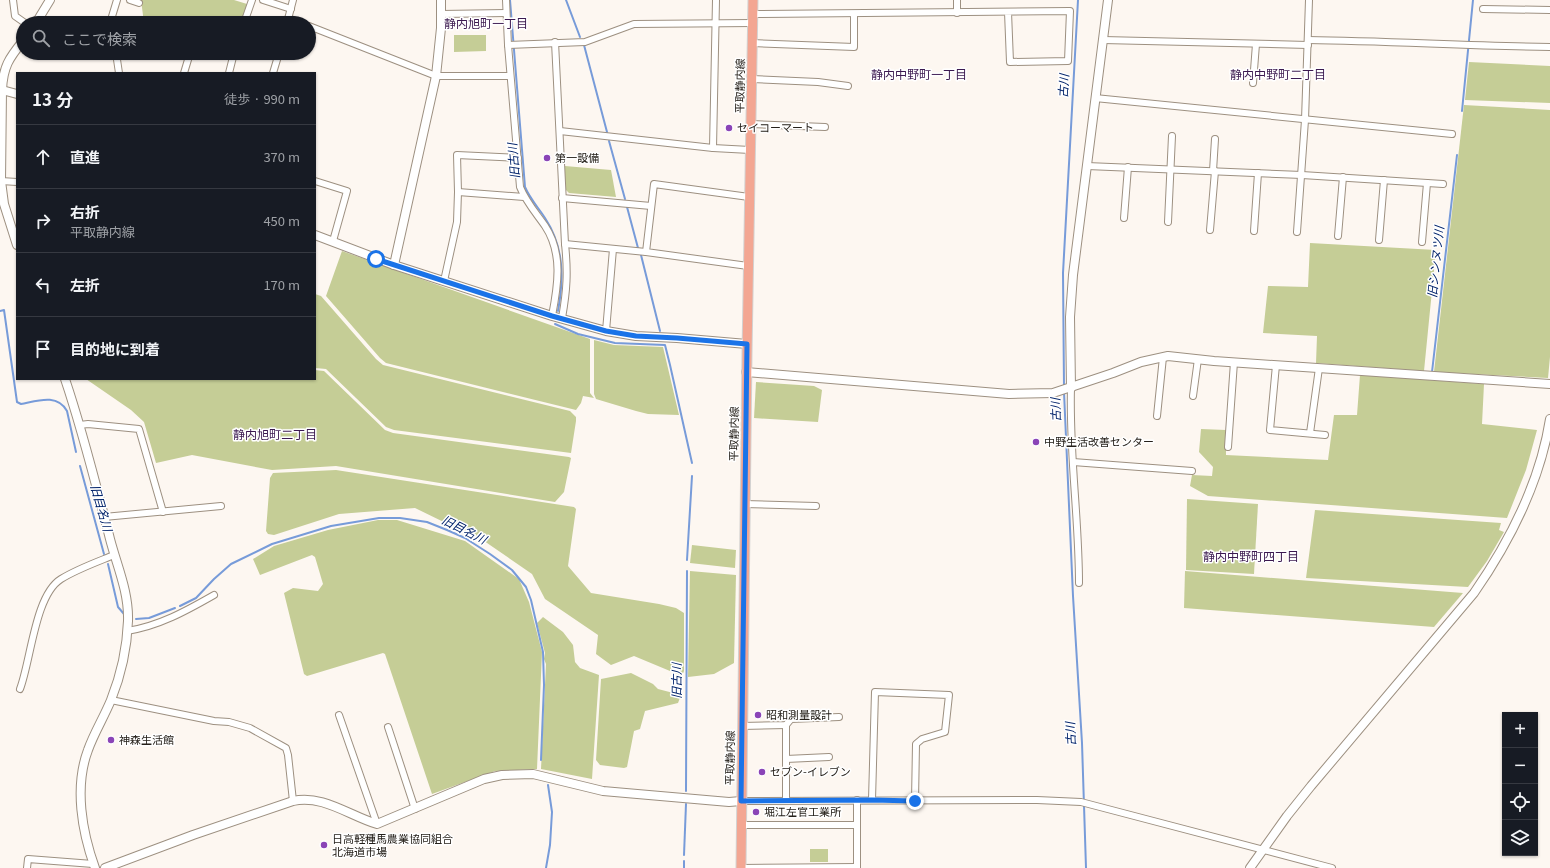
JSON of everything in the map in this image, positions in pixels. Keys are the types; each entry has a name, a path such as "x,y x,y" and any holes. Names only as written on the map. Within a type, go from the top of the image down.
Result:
{"main road":[{"name":"平取静内線","path":"741,868 744,504 753,0"}],"street":[{"path":"13,0 16,17"},
{"path":"40,16 50,0"},
{"path":"112,16 117,0"},
{"path":"130,0 139,3"},
{"path":"246,16 252,0"},
{"path":"263,0 290,9"},
{"path":"288,16 293,0"},
{"path":"394,265 436,76 441,0"},
{"path":"506,0 506,13 511,45 510,76 520,187 524,197 546,227 554,246 558,274 552,316"},
{"path":"713,148 716,0"},
{"path":"957,0 957,13"},
{"path":"1079,583 1079,548 1073,462 1070,317 1073,275 1108,0"},
{"path":"1297,232 1305,120 1309,0"},
{"path":"1483,9 1550,10"},
{"path":"511,45 555,42 585,42 634,24 716,24 753,18 854,14 1070,11 1068,61 1010,62 1008,12"},
{"path":"441,14 506,13"},
{"path":"752,43 854,47 854,14"},
{"path":"316,29 436,76 510,76"},
{"path":"1103,40 1256,44 1393,42 1469,46 1550,47"},
{"path":"555,42 564,244 568,280 562,318"},
{"path":"1253,83 1256,44"},
{"path":"16,49 6,65 2,78 1,181 4,204 16,242"},
{"path":"117,60 119,72"},
{"path":"184,72 188,60"},
{"path":"228,72 232,60"},
{"path":"273,72 277,60"},
{"path":"752,79 818,82 848,86"},
{"path":"2,90 16,94"},
{"path":"1095,98 1452,134"},
{"path":"751,124 825,127"},
{"path":"560,131 713,148 750,150"},
{"path":"1168,222 1172,136"},
{"path":"1210,230 1215,139"},
{"path":"444,281 457,222 457,155 518,158"},
{"path":"1087,166 1171,168 1443,184"},
{"path":"1124,218 1128,167"},
{"path":"1254,231 1258,173"},
{"path":"1338,236 1343,178"},
{"path":"1379,240 1384,180"},
{"path":"1,181 16,182"},
{"path":"316,181 347,191 333,241"},
{"path":"1422,242 1427,183"},
{"path":"646,252 654,184 749,197"},
{"path":"458,192 524,197"},
{"path":"562,198 651,206"},
{"path":"316,235 394,265 552,316 606,331 636,336 747,344"},
{"path":"564,244 646,252 748,266"},
{"path":"606,331 613,249"},
{"path":"746,372 1009,394 1040,394 1061,391 1140,362 1168,356 1550,384"},
{"path":"1157,416 1163,357"},
{"path":"1193,396 1198,359"},
{"path":"1228,447 1234,362"},
{"path":"1276,365 1270,430 1325,435"},
{"path":"1310,434 1319,368"},
{"path":"27,868 28,859 94,866 83,823 81,797 82,772 88,750 110,700 121,669 127,631 128,605 125,588 114,555 80,425 65,380"},
{"path":"1250,868 1311,786 1474,593 1495,562 1526,503 1536,476 1550,419"},
{"path":"80,425 88,424 139,429 163,512"},
{"path":"1073,462 1192,471"},
{"path":"744,504 816,506"},
{"path":"104,517 221,506"},
{"path":"20,689 37,624 47,594 52,586 60,579 114,555"},
{"path":"127,631 141,629 180,614 214,595"},
{"path":"872,800 875,692 949,695 945,732 922,739 916,744 915,801"},
{"path":"110,700 214,721 229,722 250,728 277,742 286,748 288,755 293,801"},
{"path":"339,715 377,824"},
{"path":"786,800 786,725 790,719 839,717"},
{"path":"742,726 786,725"},
{"path":"388,727 415,809"},
{"path":"786,759 829,757"},
{"path":"105,868 193,835 303,798 326,804 377,824 484,779 502,775 533,774 603,791 729,802 786,800 1037,800 1084,803 1262,851 1332,868"},
{"path":"741,868 856,867 857,800"},
{"path":"741,825 857,825"}],"green space":[{"path":"141,0 234,0 247,4 243,16 143,16"},
{"path":"454,35 486,35 486,51 454,52"},
{"path":"1469,62 1550,66 1550,103 1465,100"},
{"path":"1464,105 1550,110 1550,357 1548,378 1434,372"},
{"path":"565,166 611,170 616,197 569,193 565,189"},
{"path":"1310,243 1436,250 1424,371 1316,363 1317,336 1263,333 1268,286 1308,287"},
{"path":"342,251 590,339 590,393 594,398 583,396 581,403 576,410 386,363 326,296"},
{"path":"316,294 321,296 383,365 570,411 576,417 571,453 394,430 386,427 326,369 316,368"},
{"path":"594,340 614,345 663,347 679,415 648,414 596,399 594,394"},
{"path":"316,370 324,371 385,430 393,433 571,458 564,492 555,502 336,466 272,470 192,455 156,463 144,422 131,410 87,380 316,380"},
{"path":"1360,375 1484,384 1482,424 1537,430 1526,470 1507,518 1208,496 1190,486 1192,475 1212,476 1213,467 1199,452 1201,429 1226,430 1226,455 1328,460 1334,415 1357,415"},
{"path":"756,382 814,386 822,390 818,422 754,418"},
{"path":"336,470 574,507 576,509 568,566 591,593 659,604 676,608 684,613 684,671 682,676 634,656 611,665 596,654 598,635 545,599 532,574 471,532 456,528 415,508 339,514 274,535 268,534 266,531 270,478 273,473"},
{"path":"1187,499 1258,504 1254,574 1186,570"},
{"path":"1315,510 1501,523 1499,530 1504,532 1487,561 1468,587 1306,578"},
{"path":"378,520 397,520 465,541 519,579 529,602 542,652 537,769 495,771 432,794 385,654 383,653 307,676 304,674 284,593 293,588 318,591 323,584 315,557 312,555 260,575 253,559 274,546 328,530"},
{"path":"692,545 736,550 735,568 690,563"},
{"path":"690,571 736,575 734,663 714,674 688,677"},
{"path":"1185,571 1463,593 1434,627 1184,608"},
{"path":"543,617 563,632 573,645 575,662 580,668 599,675 592,779 541,769 546,664 544,659 545,653 537,623"},
{"path":"631,673 653,684 658,689 681,695 678,703 645,711 640,729 634,731 627,767 624,768 600,765 596,760 601,679"},
{"path":"810,849 828,849 828,862 810,862"}],"waterway":[{"name":"旧古川","path":"510,0 525,187 551,229 559,251 562,275 558,311"},
{"path":"566,0 580,37"},
{"name":"古川","path":"1064,387 1063,273 1078,0"},
{"name":"旧シンヌツ川","path":"1462,111 1473,0"},
{"path":"584,45 607,132"},
{"path":"609,141 625,199"},
{"name":"旧シンヌツ川","path":"1432,372 1457,155"},
{"path":"627,207 638,248"},
{"path":"641,255 660,331"},
{"name":"旧目名川","path":"0,311 4,310 17,402 21,404 40,400 52,400 63,405 67,411 76,452"},
{"name":"旧古川","path":"555,324 578,334 615,343 665,345 692,463"},
{"name":"古川","path":"1064,392 1073,596 1082,743 1086,868"},
{"name":"旧目名川","path":"80,466 104,554"},
{"name":"旧古川","path":"687,560 692,476"},
{"name":"旧目名川","path":"180,606 196,598 231,564 272,544 331,526 379,518 400,518 427,522 447,530 465,538 490,554 512,570 526,587 531,600 543,652 544,685 541,760"},
{"name":"旧目名川","path":"108,564 118,607 124,614"},
{"name":"旧古川","path":"686,791 687,571"},
{"name":"旧目名川","path":"136,619 149,618 175,608"},
{"name":"旧目名川","path":"546,868 550,845 552,812 548,785"},
{"name":"旧古川","path":"684,855 686,804"},
{"name":"旧古川","path":"684,861 684,868"}],"place":[{"name":"セイコーマート","path":"729,128"},
{"name":"第一設備","path":"547,158"},
{"name":"中野生活改善センター","path":"1036,442"},
{"name":"昭和測量設計","path":"758,715"},
{"name":"神森生活館","path":"111,740"},
{"name":"セブン-イレブン","path":"762,772"},
{"name":"堀江左官工業所","path":"756,812"},
{"name":"日高軽種馬農業協同組合 北海道市場","path":"324,845"}],"district":[{"name":"静内旭町一丁目","path":"486,24"},
{"name":"静内中野町一丁目","path":"919,75"},
{"name":"静内中野町二丁目","path":"1278,75"},
{"name":"静内旭町二丁目","path":"275,435"},
{"name":"静内中野町四丁目","path":"1251,557"}],"route":[{"path":"376,259 552,316 606,331 636,336 747,344 741,801 915,801"}]}
